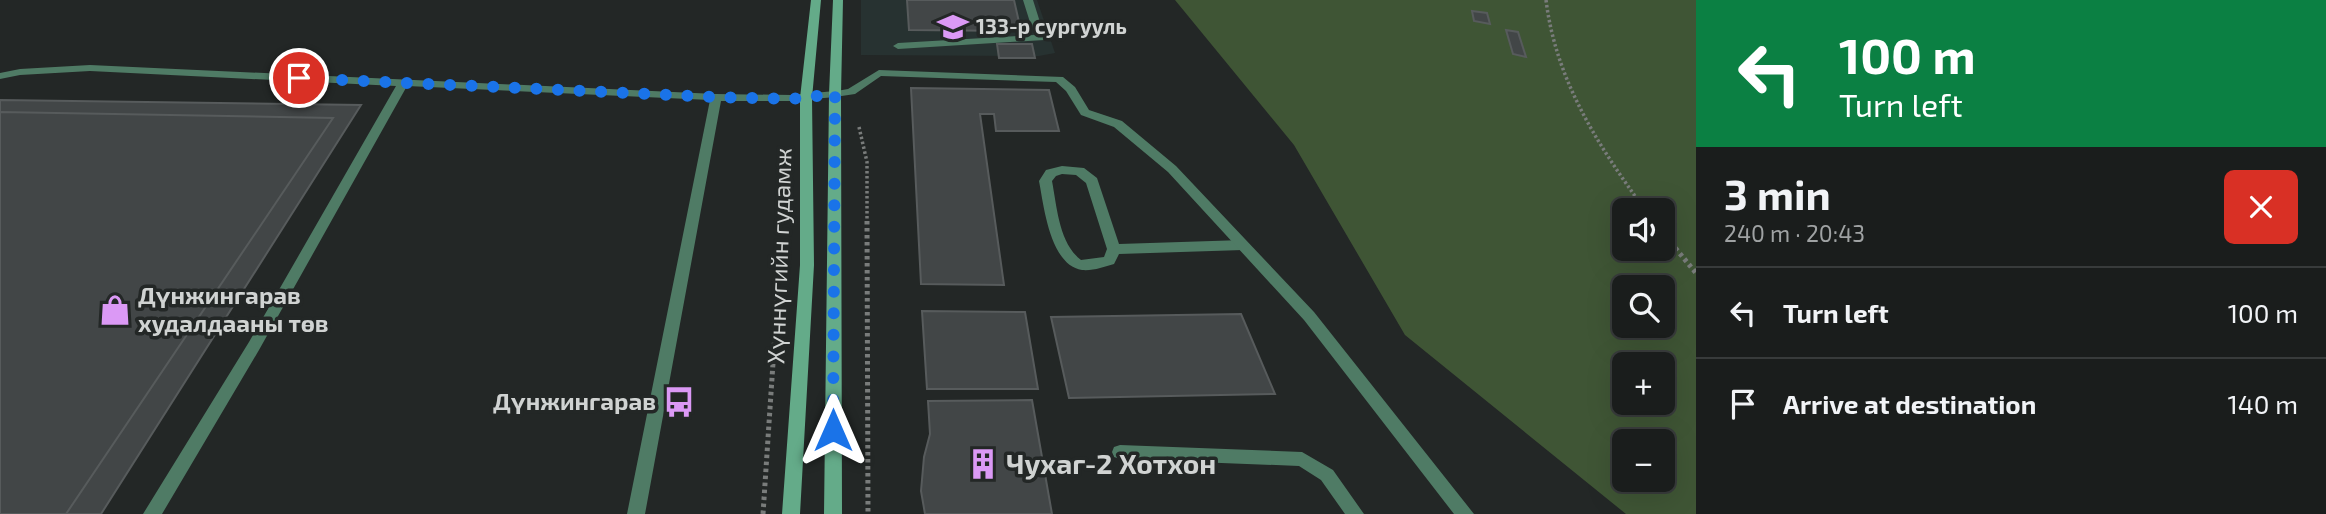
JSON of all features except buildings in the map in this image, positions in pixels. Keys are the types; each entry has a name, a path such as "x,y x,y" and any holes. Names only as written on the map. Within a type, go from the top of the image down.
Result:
{"main road":[{"name":"Хүннүгийн гудамж","path":"791,514 807,265 806,98 816,0"},
{"name":"Хүннүгийн гудамж","path":"833,514 838,0"}],"street":[{"path":"898,46 1040,38 1027,0"},
{"path":"0,76 20,72 90,68 716,97 806,98 851,92 879,73 1059,79 1071,89 1085,112 1118,124 1172,169 1243,245 1309,316 1465,514"},
{"path":"152,514 241,368 403,83"},
{"path":"636,514 716,97"},
{"path":"1062,170 1079,171 1092,181 1114,249 1109,260 1095,265 1077,264 1063,251 1045,181 1051,173 1062,170"},
{"path":"1114,249 1243,245"},
{"path":"1120,452 1302,459 1327,475 1355,514"}],"path":[{"path":"1546,0 1554,45 1572,96 1604,154 1636,198"},
{"path":"851,92 867,162 868,514"},
{"path":"763,514 782,237"},
{"path":"1675,248 1696,273"}],"shaded area":[{"name":"133-р сургууль","path":"861,0 1037,0 1055,53 1039,56 861,55"}],"green space":[{"path":"1175,0 1696,0 1696,514 1626,514 1405,335 1294,145"}],"place":[{"name":"133-р сургууль","path":"953,27"},
{"name":"Дүнжингарав худалдааны төв","path":"115,310"},
{"name":"Дүнжингарав","path":"679,402"},
{"name":"Чухаг-2 Хотхон","path":"983,464"}],"route":[{"path":"299,78 716,97 791,99 835,94 833,430"}]}
